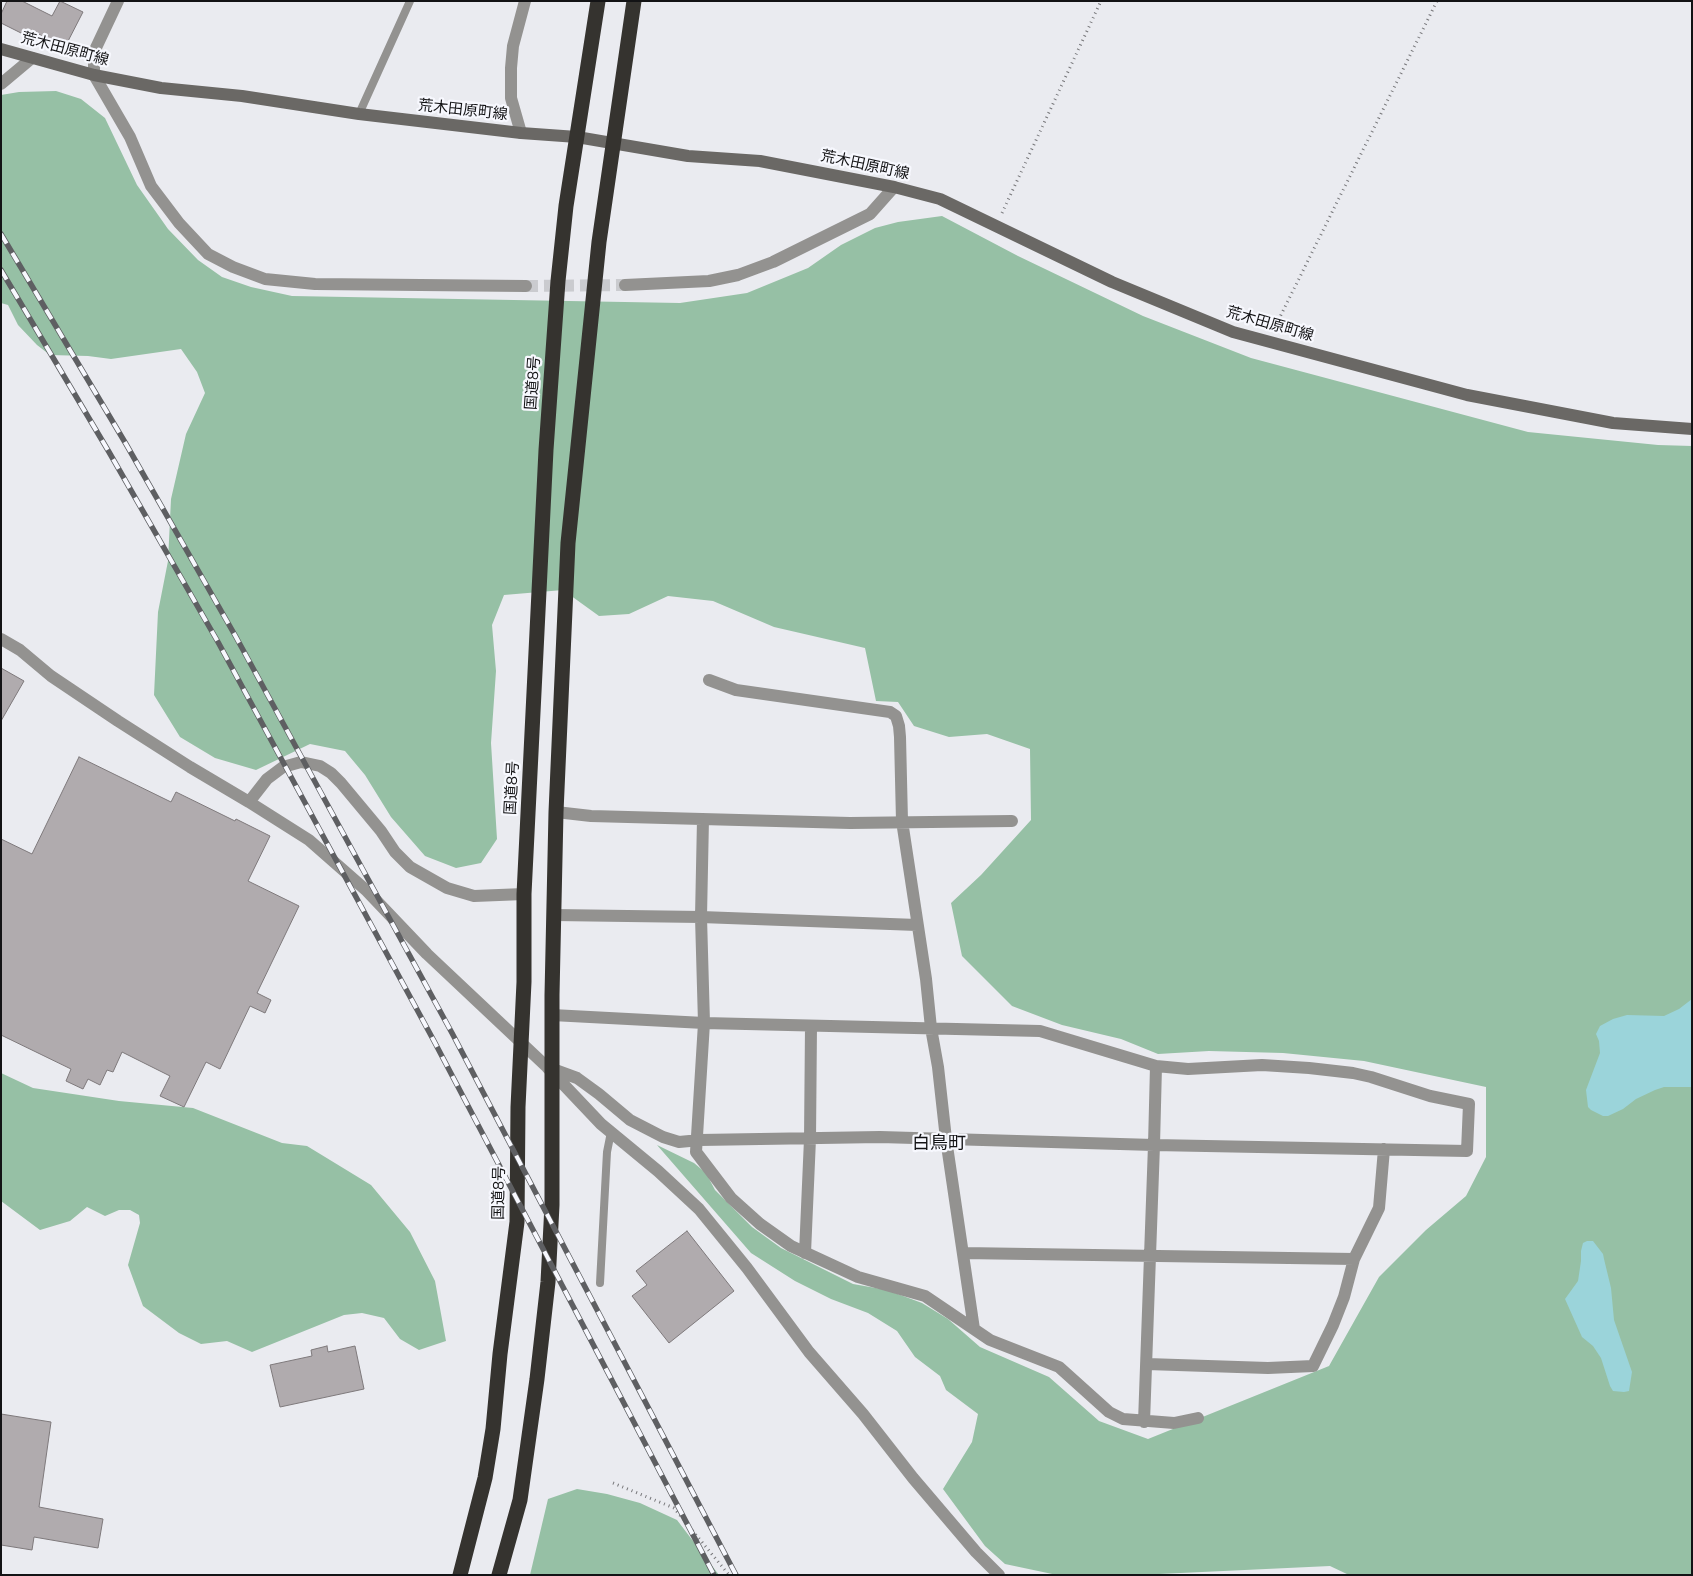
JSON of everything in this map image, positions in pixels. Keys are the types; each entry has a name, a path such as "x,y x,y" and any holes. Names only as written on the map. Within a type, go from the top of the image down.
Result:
{"highway":[{"name":"国道8号","path":"460,1575 485,1478 493,1429 500,1354 517,1222 518,1107 524,982 524,894 546,450 558,281 566,206 598,1"},
{"path":"499,1575 520,1500 537,1379 550,1244 556,812 568,543 599,242 634,1"}],"main road":[{"name":"荒木田原町線","path":"1,48 94,75 161,88 242,96 359,114 522,133 578,137 688,156 760,161 894,187 940,200 996,225 1112,282 1233,332 1467,395 1612,423 1692,429"}],"street":[{"path":"118,1 94,52 94,75 130,137 152,186 178,223 208,254 233,267 265,279 315,284 526,286"},
{"path":"522,133 511,98 513,46 525,1"},
{"path":"1,84 32,58"},
{"path":"625,285 709,281 738,275 788,254 870,214 894,187"},
{"path":"1,640 20,650 51,676 190,768 309,840 367,891 427,954 547,1067 601,1124 658,1171 699,1209 747,1268 810,1352 863,1414 913,1478 976,1552 999,1575"},
{"path":"709,680 736,690 890,712 896,716 900,737 902,821 926,979 946,1139 974,1329"},
{"path":"249,802 267,779 283,767 301,762 320,766 341,783 381,831 395,852 410,867 447,888 474,896 524,894"},
{"path":"556,812 591,816 850,823 1012,821"},
{"path":"703,819 701,917 704,1023 696,1152 731,1198 776,1237 805,1253 858,1277 926,1296 990,1340 1059,1367 1109,1412 1122,1419 1174,1423 1198,1418"},
{"path":"554,915 701,917 917,925"},
{"path":"547,1067 578,1078 630,1120 663,1137 679,1142 880,1138 1467,1150 1469,1104 1430,1096 1371,1076 1345,1072 1262,1065 1188,1069 1156,1066 1040,1031 704,1023 552,1016"},
{"path":"805,1253 810,1139 811,1026"},
{"path":"1144,1422 1156,1066"},
{"path":"1146,1364 1268,1368 1313,1366 1333,1325 1344,1297 1354,1259 1378,1208 1384,1149"},
{"path":"963,1253 1354,1259"}],"lane":[{"path":"359,114 410,1"},
{"path":"600,1283 607,1152 610,1132"}],"path":[{"path":"996,225 1101,1"},
{"path":"1268,340 1437,1"},
{"path":"612,1483 674,1508 729,1575"}],"green space":[{"path":"56,91 81,99 105,118 137,185 168,229 198,260 222,277 251,287 292,296 680,303 747,293 808,268 841,245 875,228 898,222 942,216 1018,256 1143,316 1251,358 1528,432 1658,445 1692,446 1692,1575 1349,1575 1330,1566 1138,1575 1057,1575 1005,1564 985,1546 943,1489 972,1442 978,1414 946,1390 940,1376 915,1357 897,1331 868,1313 831,1299 795,1281 751,1253 657,1145 694,1163 706,1173 715,1190 752,1227 781,1248 853,1284 887,1290 922,1303 948,1319 980,1347 1049,1377 1099,1421 1148,1439 1329,1366 1379,1277 1426,1230 1466,1196 1486,1157 1486,1087 1364,1061 1283,1053 1209,1051 1158,1054 1121,1039 1062,1025 1012,1006 962,956 951,903 981,875 1031,820 1030,749 987,734 949,737 914,726 898,702 876,701 865,648 774,627 713,601 668,596 629,614 599,616 563,590 504,595 492,625 496,671 491,743 497,839 481,863 456,868 425,856 391,817 365,775 345,751 310,744 256,770 215,758 180,737 154,695 158,612 168,561 171,499 186,434 205,393 197,372 181,349 111,359 50,355 37,345 18,325 8,305 1,303 1,95 19,92"},
{"path":"1,1073 33,1088 119,1101 193,1108 282,1143 307,1146 371,1185 410,1232 435,1281 446,1341 419,1350 400,1339 384,1318 362,1313 344,1315 252,1352 227,1341 201,1344 179,1333 143,1306 128,1265 140,1223 139,1215 130,1210 119,1210 105,1216 87,1207 70,1221 40,1230 1,1201"},
{"path":"577,1489 607,1494 640,1503 677,1520 719,1575 530,1575 548,1499"}],"water":[{"path":"1692,999 1692,1087 1664,1087 1655,1090 1608,1116 1603,1116 1591,1110 1588,1107 1586,1090 1600,1053 1596,1034 1600,1026 1613,1019 1627,1015 1664,1016 1679,1009"},
{"path":"1593,1241 1603,1254 1611,1288 1614,1320 1632,1372 1629,1391 1613,1391 1601,1358 1593,1346 1582,1337 1565,1299 1578,1281 1581,1251 1583,1243"}],"building":[{"path":"7,1 22,1 52,16 60,1 83,12 65,47 32,31 29,37 1,23 1,14"},
{"path":"1,668 24,681 1,721"},
{"path":"79,757 171,802 176,792 270,836 248,881 299,906 257,993 271,1000 265,1013 250,1006 220,1069 206,1062 184,1107 160,1096 170,1076 122,1052 113,1072 107,1070 100,1085 88,1079 83,1089 66,1081 71,1069 1,1035 1,839 32,854"},
{"path":"687,1231 734,1291 669,1343 632,1296 647,1285 636,1271"},
{"path":"327,1346 328,1352 355,1346 364,1389 280,1407 270,1365 312,1356 311,1350"},
{"path":"1,1414 51,1422 39,1507 103,1519 98,1548 34,1537 32,1550 1,1545"}],"tunnel":[{"path":"526,286 625,285"}],"railway":[{"path":"1,234 126,444 236,637 452,1033 736,1575"},
{"path":"1,270 109,452 218,642 434,1041 714,1575"}],"district":[{"name":"白鳥町","path":"939,1144"}]}
